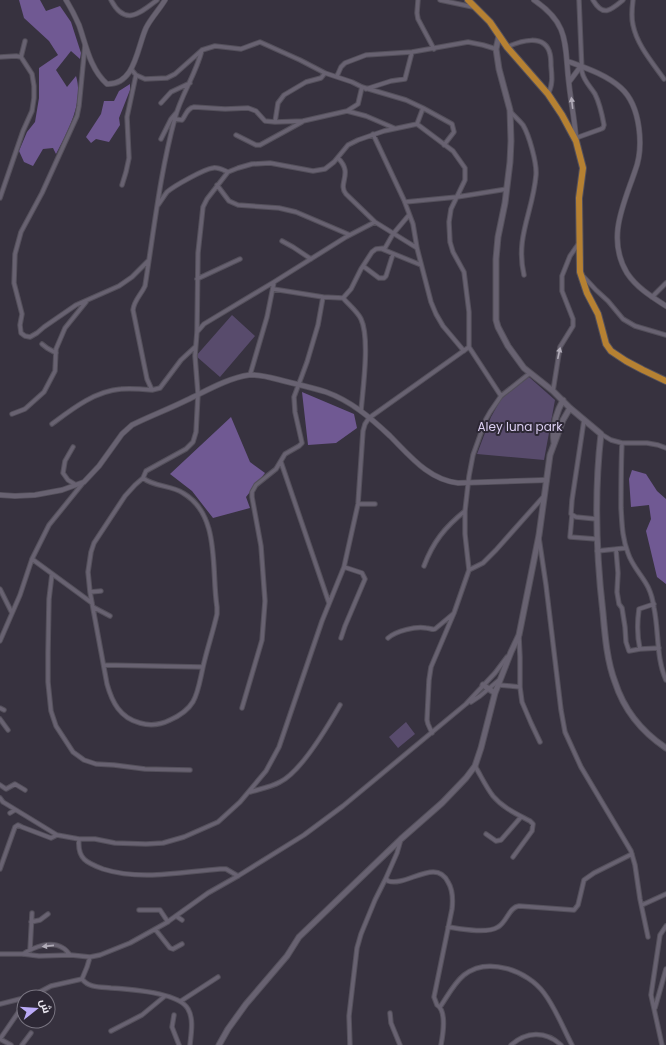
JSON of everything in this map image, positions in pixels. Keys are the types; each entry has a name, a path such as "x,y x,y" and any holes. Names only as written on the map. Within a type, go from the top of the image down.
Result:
{"main road":[{"path":"469,1 490,22 507,47 548,94 576,140 583,168 579,198 580,272 587,293 598,314 603,336 609,348 643,370 666,381"},
{"path":"499,36 496,49 499,69 510,110 510,162 496,259 496,320 500,332 508,346 530,374 553,391 570,408 601,434 598,461 596,539 607,647 615,682 620,696 637,724 666,748"},
{"path":"554,443 553,435 556,416 563,400"},
{"path":"219,1045 228,1029 246,1004 287,956 299,937 401,839 442,803 466,778 475,766 495,693 519,635 539,535 550,455 554,443 558,437 563,420 570,408"},
{"path":"556,416 563,420"},
{"path":"483,685 495,693"}],"street":[{"path":"66,0 79,25 85,45 97,74 106,84 117,83 128,75 146,28 165,1"},
{"path":"111,0 117,10 127,16 137,15 157,0"},
{"path":"418,0 418,19 434,49"},
{"path":"440,0 474,7"},
{"path":"534,0 549,12 559,26 565,39 576,140 601,129 604,125 600,106 584,79 581,66 579,0"},
{"path":"593,0 601,11 604,12 611,9 623,0"},
{"path":"596,5 597,0"},
{"path":"633,0 631,16 633,26 649,57 664,78"},
{"path":"507,47 522,41 531,40 545,45 550,54 552,75 551,89 548,94"},
{"path":"0,198 23,131 32,111 34,86 32,74 21,57 25,41"},
{"path":"131,69 136,75 145,79 167,78 175,74 202,50 215,46 241,50 260,42 325,73 337,76 364,88 406,100 452,124 454,132 444,145"},
{"path":"337,76 341,67 345,63 366,55 412,52 468,42 496,49"},
{"path":"85,45 77,116 42,193 21,232 15,254 14,284 22,314 20,329 21,333 24,336 30,337 76,305 119,286 132,277 148,261"},
{"path":"152,390 147,379 133,310 135,300 145,286 163,166 175,119 199,61 202,50"},
{"path":"364,88 405,79 412,52"},
{"path":"0,57 21,57"},
{"path":"567,61 599,74 622,88 627,94 636,114 639,134 639,158 619,218 619,246 621,258 628,273 637,285 666,306"},
{"path":"569,82 581,66"},
{"path":"274,122 278,103 284,95 306,82 321,78 325,73"},
{"path":"122,185 129,158 128,117 136,75"},
{"path":"161,103 171,92 190,83"},
{"path":"175,119 182,120 190,107 194,107 225,109 248,108 256,111 265,121 303,121 347,111 358,104 364,88"},
{"path":"418,124 423,108"},
{"path":"510,110 523,126 534,154 536,174 522,235 521,255 524,275"},
{"path":"347,111 366,116 394,128"},
{"path":"161,139 171,119 177,112"},
{"path":"236,135 256,145 260,145 303,121"},
{"path":"143,478 149,482 174,488 183,493 192,499 202,512 211,537 217,607 217,614 197,693 193,702 185,712 164,723 153,725 133,721 120,712 115,706 107,684 90,592 88,572 94,543 125,496 143,478 144,473 149,468 186,449 193,442 196,432 198,394 195,347 197,332 198,253 203,207 217,185 228,172 252,164 270,163 313,171 325,169 338,158 348,145 373,134 394,128 418,124 453,151 465,168 465,180 451,209 449,232 453,252 460,263 465,280 469,312 469,347 501,396"},
{"path":"373,134 405,202 413,224 416,248 431,302 436,314 443,326 464,351"},
{"path":"338,158 346,170 344,192 375,222 416,248"},
{"path":"157,206 174,186 201,172 211,168 220,168 228,172"},
{"path":"217,185 229,201 238,205 279,208 296,212 350,235"},
{"path":"405,202 457,197 507,189"},
{"path":"382,249 386,248 393,234 409,215"},
{"path":"197,332 204,324 350,235 375,222"},
{"path":"282,241 294,247 311,259"},
{"path":"553,391 559,351 563,340 573,326 573,319 562,291 562,276 570,256 580,242"},
{"path":"343,298 351,289 362,266 376,249 382,249 421,265"},
{"path":"362,266 379,278 384,278 393,254"},
{"path":"197,279 240,259"},
{"path":"580,272 623,319 635,326 666,335"},
{"path":"250,375 267,317 274,282"},
{"path":"652,297 666,283"},
{"path":"273,289 323,297 343,298 357,313 365,330 365,365 361,411"},
{"path":"242,708 262,640 264,601 261,546 252,492 256,485 276,469 286,454 302,443 294,397 318,324 323,297"},
{"path":"12,414 25,409 44,392 55,370 56,349 66,328 86,301"},
{"path":"42,344 56,353"},
{"path":"52,424 74,408 109,391 121,389 152,390 160,388 181,360 195,347"},
{"path":"0,798 3,802 15,810 57,835 79,839 95,839 115,843 146,844 163,843 176,840 208,827 218,822 240,802 266,771 279,747 329,603 344,567 358,504 363,431 365,424 369,418 469,347"},
{"path":"432,733 427,720 431,668 454,613 469,570 465,534 465,511 473,455 479,436 490,412 501,396 530,374"},
{"path":"0,641 32,559 54,518 99,466 125,430 137,422 198,394 241,377 250,375 266,376 325,392 361,411 433,476 450,482 468,483 547,480"},
{"path":"584,420 572,500 570,537 596,539"},
{"path":"601,434 611,440 622,443 647,443 666,448"},
{"path":"622,443 620,486 622,528 626,548 632,563 648,588 654,604 662,669 666,680"},
{"path":"73,447 65,462 63,472 68,480 76,485"},
{"path":"281,462 329,603"},
{"path":"0,495 35,495 62,490 84,482"},
{"path":"469,570 483,563 545,495"},
{"path":"358,504 375,504"},
{"path":"424,566 436,539 465,511"},
{"path":"572,515 576,517 596,519"},
{"path":"539,535 565,732 576,757 604,808 625,839 632,854 648,937"},
{"path":"597,551 626,548"},
{"path":"616,549 618,573 617,592 629,651 659,648"},
{"path":"32,559 110,616"},
{"path":"341,638 365,579 362,573 344,567"},
{"path":"52,574 49,599 48,652 48,682 51,711 56,726 73,752 84,760 96,764 145,769 190,770"},
{"path":"0,589 12,613"},
{"path":"90,592 101,591"},
{"path":"640,649 637,622 639,609 654,604"},
{"path":"388,638 395,633 406,630 422,628 436,629 454,613"},
{"path":"0,627 6,628"},
{"path":"519,635 520,687 522,702 526,714 540,742"},
{"path":"0,954 39,956 71,955 90,957 100,955 123,945 168,922 208,893 304,835 324,820 466,704 495,673 511,652"},
{"path":"104,665 203,667"},
{"path":"466,704 480,696 502,676"},
{"path":"499,684 520,687"},
{"path":"249,792 280,783 293,772 315,745 340,705"},
{"path":"0,708 4,710"},
{"path":"0,719 8,730"},
{"path":"475,766 494,797 508,809 530,821 534,828 513,857"},
{"path":"0,785 6,789 15,784 25,790"},
{"path":"10,813 15,810"},
{"path":"486,834 496,841 501,840 521,816"},
{"path":"0,869 7,845 15,827 22,827 50,838 57,835"},
{"path":"79,839 79,849 84,860 88,864 119,873 151,876 220,868 226,869 238,876"},
{"path":"350,1045 348,1032 349,1016 361,934 397,853 401,839"},
{"path":"448,927 491,930 502,924 515,906 574,910 578,905 584,880 594,872 632,854"},
{"path":"386,878 388,881 396,882 404,881 427,872 438,872 442,874 450,884 453,901 434,997 436,1005 440,1007 442,1012 442,1045"},
{"path":"642,905 666,894"},
{"path":"140,910 160,910 168,922"},
{"path":"30,950 32,913"},
{"path":"31,922 40,920 48,914"},
{"path":"176,916 182,920"},
{"path":"662,1045 651,995 660,935 666,926"},
{"path":"155,929 170,948 176,949 182,944"},
{"path":"23,954 30,950 52,944 64,948 71,955"},
{"path":"82,979 90,957"},
{"path":"440,1007 453,988 466,974 483,968 501,968 511,970 528,978 538,985 559,1019 572,1045"},
{"path":"655,1011 666,969"},
{"path":"181,1001 218,977"},
{"path":"82,979 91,986 139,991 181,1001 189,1010 191,1018 190,1045"},
{"path":"45,989 51,986 82,979"},
{"path":"111,1031 142,1015 165,996"},
{"path":"0,1004 16,1000"},
{"path":"390,1013 391,1023 400,1045"},
{"path":"174,1015 172,1027 179,1045"},
{"path":"11,1045 0,1039 16,1016"},
{"path":"22,1045 31,1033"},
{"path":"511,1045 527,1035 535,1034 551,1038 561,1045"}],"green space":[{"path":"232,315 255,336 220,377 196,356"},
{"name":"Aley luna park","path":"529,377 555,400 544,460 477,454 491,417 501,399"},
{"path":"406,722 415,734 398,748 389,737"}],"shaded area":[{"path":"19,0 40,0 46,11 60,6 71,22 81,53 80,59 71,51 56,70 67,87 76,76 78,96 74,116 70,126 56,154 53,148 43,149 33,166 24,162 19,151 27,132 35,122 39,98 39,68 58,55 49,41 24,18"},
{"path":"130,84 130,90 119,118 120,125 109,142 96,139 91,143 86,137 101,114 104,101 114,101 119,91"},
{"path":"302,392 354,414 357,428 336,443 308,445"},
{"path":"231,417 250,462 265,473 246,497 250,508 213,518 192,491 170,474"},
{"path":"632,470 646,474 657,491 666,499 666,584 657,577 646,531 651,519 649,505 631,507 629,479"}]}
